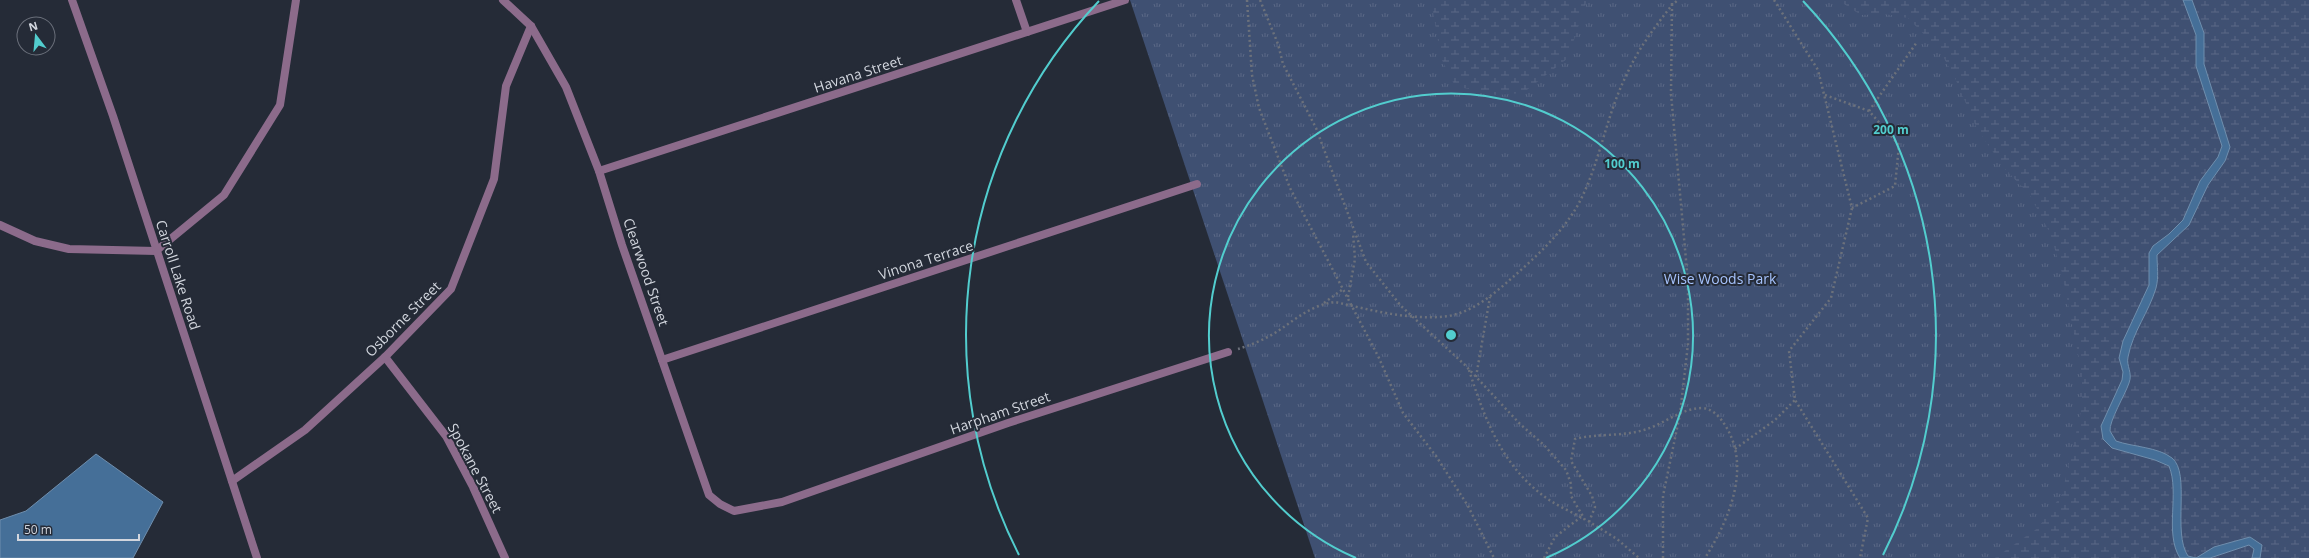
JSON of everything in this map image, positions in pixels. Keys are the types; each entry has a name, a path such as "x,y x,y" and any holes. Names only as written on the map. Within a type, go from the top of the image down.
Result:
{"street":[{"name":"Carroll Lake Road","path":"72,0 113,116 156,251 258,558"},
{"path":"0,225 35,241 69,249 156,251 224,195 280,105 296,0"},
{"name":"Clearwood Street","path":"503,0 532,26 566,87 600,171 662,360 709,495 720,504 734,511 782,502"},
{"path":"1016,0 1027,32"},
{"name":"Havana Street","path":"600,171 1125,0"},
{"name":"Osborne Street","path":"232,481 305,430 385,357 451,289 494,179 506,86 532,26"},
{"name":"Vinona Terrace","path":"662,360 1197,184"},
{"name":"Harpham Street","path":"782,502 1008,423 1228,352"},
{"name":"Spokane Street","path":"385,357 446,436 473,486 505,558"}],"path":[{"path":"1247,0 1252,76 1259,108 1290,188 1379,358 1403,413 1436,456 1468,506 1494,558"},
{"path":"1260,0 1278,44 1283,64 1316,128 1352,229 1366,262 1401,306 1469,370 1520,424 1544,445 1566,470 1571,484 1571,496 1585,520"},
{"path":"1663,558 1663,496 1680,414 1688,344 1688,282 1671,94 1672,0"},
{"path":"1323,304 1335,302 1413,316 1448,316 1465,312 1490,296 1528,264 1556,235 1579,203 1602,146 1625,77 1641,45 1672,5 1678,0"},
{"path":"1774,0 1818,70 1852,208 1831,298 1789,351 1795,400 1868,518 1860,558"},
{"path":"1869,111 1917,42"},
{"path":"1824,95 1869,111 1899,145 1895,186 1852,208"},
{"path":"1348,298 1355,259 1352,229"},
{"path":"1228,352 1271,335 1300,314 1323,304 1343,289"},
{"path":"1476,377 1490,296"},
{"path":"1469,370 1481,408 1497,443 1518,472 1541,494 1617,539 1640,558"},
{"path":"1735,449 1775,420 1795,400"},
{"path":"1589,522 1595,507 1592,496 1572,461 1575,439 1610,436 1647,430 1680,414 1702,408 1717,414 1732,436 1735,449 1736,485 1721,532 1705,558"},
{"path":"1544,558 1555,537 1582,518"}],"green space":[{"name":"Wise Woods Park","path":"1130,0 2309,0 2309,558 1315,558"},
{"path":"1431,0 1587,0 1568,58 1523,93 1496,95 1455,86 1441,58"},
{"path":"1838,0 2309,0 2309,558 1995,558 2038,528 2062,494 2082,407 2082,374 2062,273 2050,233 2029,194 2005,169 1977,129 1955,78 1940,51 1908,18 1884,14 1861,15"}],"shaded area":[{"path":"2183,0 2192,0 2204,33 2204,64 2230,147 2225,161 2208,185 2189,225 2157,255 2158,276 2156,288 2130,348 2128,363 2130,379 2112,421 2110,431 2116,441 2153,449 2172,458 2177,466 2180,476 2181,533 2183,546 2188,556 2196,558 2180,558 2175,548 2172,525 2173,488 2169,466 2155,460 2112,448 2103,439 2101,426 2122,380 2123,372 2119,358 2123,341 2149,285 2149,253 2153,246 2169,234 2183,220 2200,181 2218,157 2222,146 2196,66 2196,35"},
{"path":"96,454 163,502 133,558 0,558 0,520 26,511"},
{"path":"2250,537 2262,545 2260,558 2252,558 2254,549 2249,545 2210,558 2196,558 2214,547"}]}
